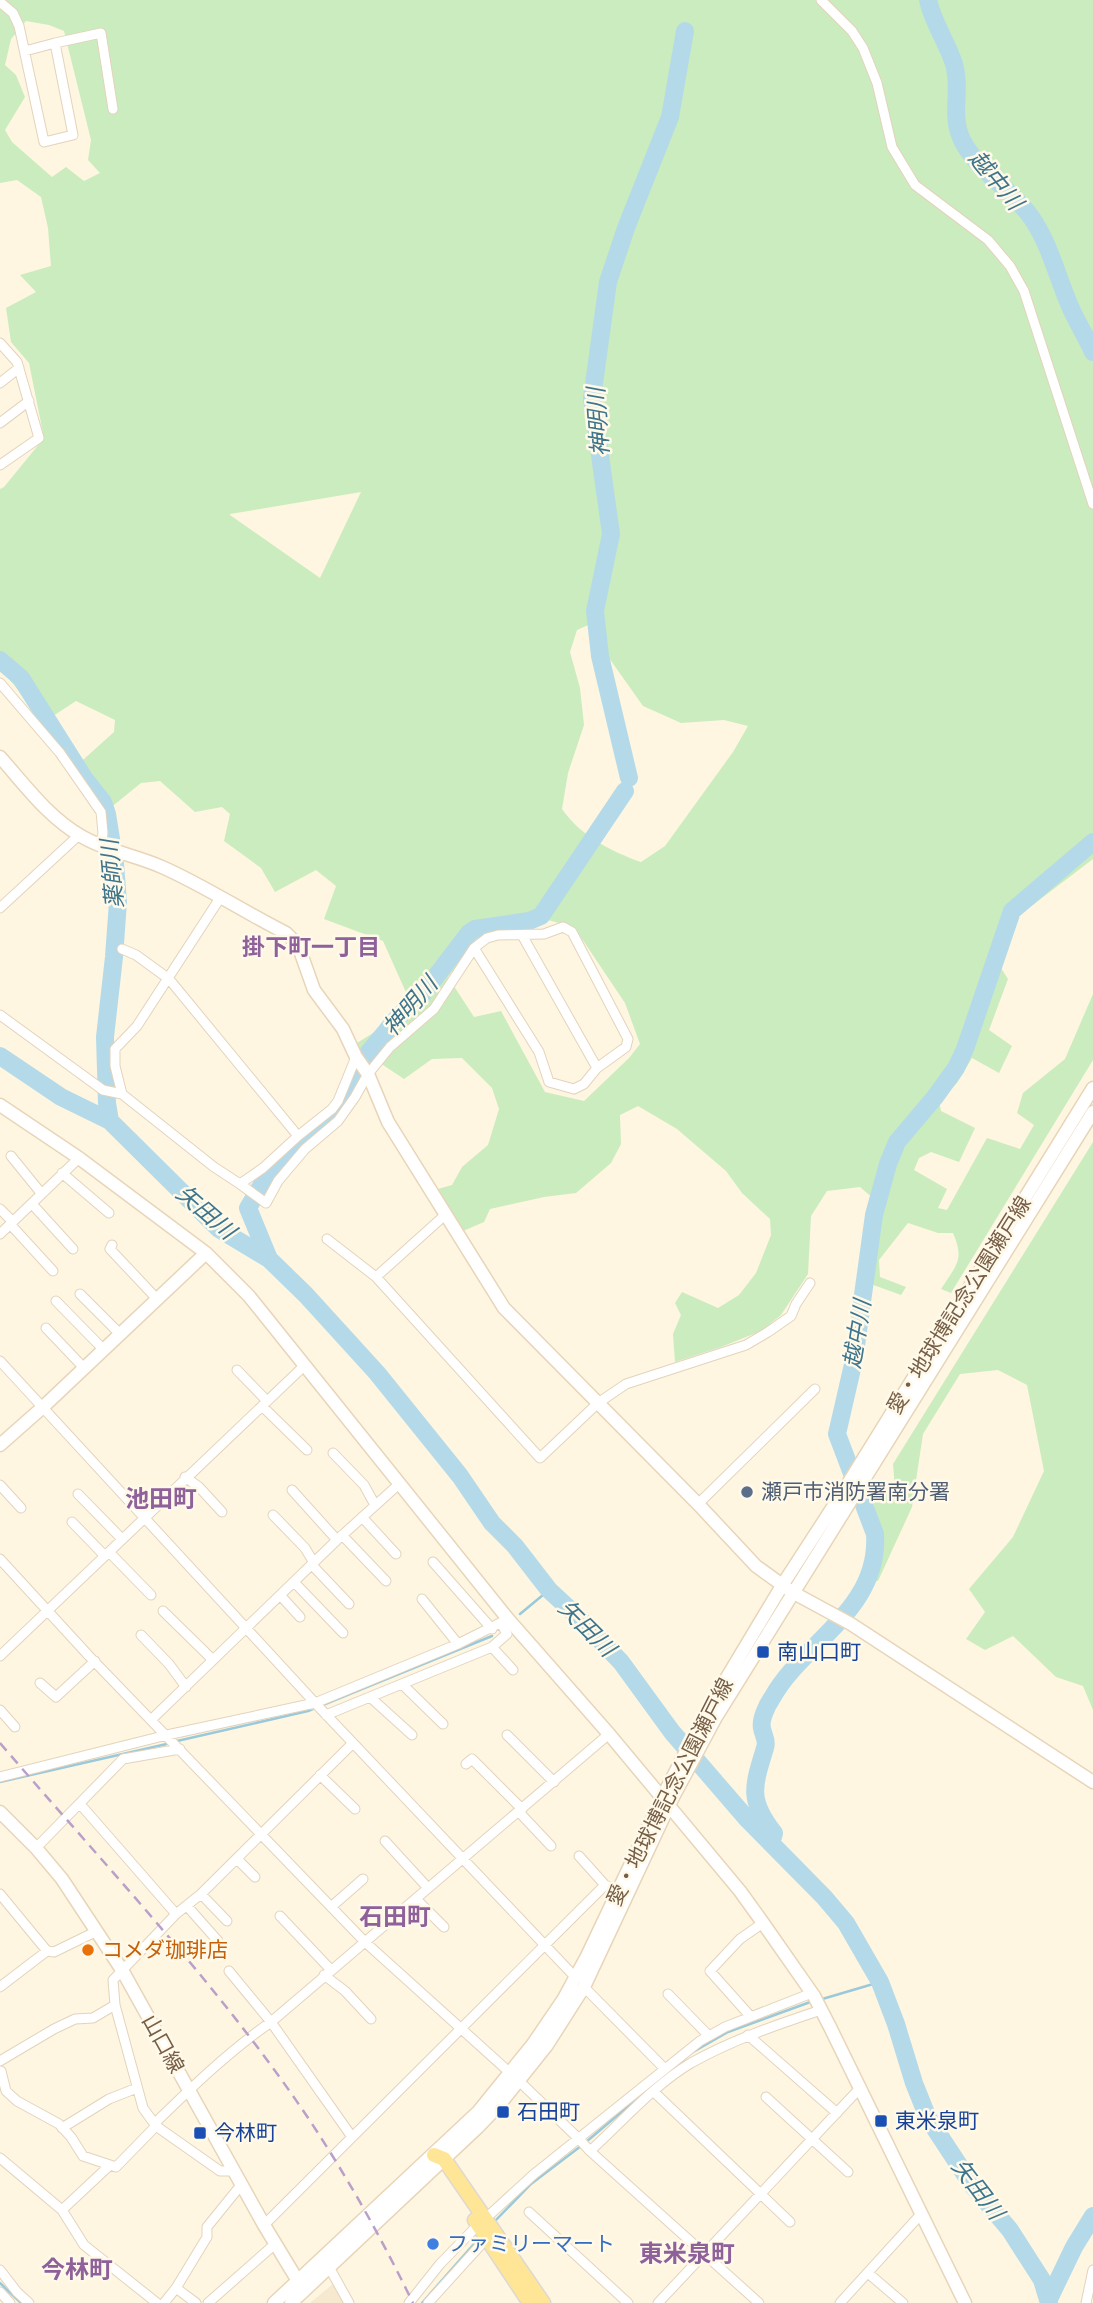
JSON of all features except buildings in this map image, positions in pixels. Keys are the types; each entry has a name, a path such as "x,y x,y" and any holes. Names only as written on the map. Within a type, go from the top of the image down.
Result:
{"main road":[{"path":"438,2160 543,2303"},
{"path":"482,2222 486,2239 530,2303"}],"street":[{"path":"821,0 852,31 863,48 877,83 892,147 915,185 988,240 1010,266 1024,291 1093,505"},
{"path":"0,2 13,13 19,26 44,142 74,135 55,43"},
{"path":"25,51 101,33 113,109"},
{"path":"0,343 17,362 39,438 0,466"},
{"path":"0,383 19,369"},
{"path":"0,423 29,401"},
{"path":"0,683 60,752 101,812 101,847"},
{"path":"0,757 48,812 79,835 101,847 161,866 286,933 298,945 314,990 344,1029 356,1057 368,1074 382,1110 504,1308 756,1566 787,1588 851,1624 1093,1782"},
{"path":"0,908 79,835"},
{"path":"122,1094 115,1049 137,1026 220,898"},
{"path":"0,1015 103,1090 122,1094 214,1167 266,1203 278,1181 305,1149 338,1121 368,1074 390,1048 435,1009 474,948 487,938 498,935 544,934 563,927 572,932 628,1039 626,1047 597,1068 584,1084 573,1089 550,1082 539,1052 474,948"},
{"path":"522,935 597,1068"},
{"path":"122,949 136,955 169,979 298,1136"},
{"path":"240,1184 264,1168 332,1109 356,1057"},
{"name":"愛・地球博記念公園瀬戸線","path":"580,1982 620,1891 712,1713 844,1490 1093,1088"},
{"path":"0,1105 79,1158 206,1254 249,1296 505,1621 667,1799 740,1891 816,2001 861,2087 965,2303"},
{"name":"愛・地球博記念公園瀬戸線","path":"787,1588 849,1503 1093,1112"},
{"path":"11,1156 41,1193"},
{"path":"0,1234 79,1158"},
{"path":"62,1173 110,1213"},
{"path":"32,1203 73,1249"},
{"path":"0,1209 53,1271"},
{"path":"376,1277 445,1215"},
{"path":"327,1239 376,1277 540,1458 598,1404 626,1384 746,1345 791,1316 810,1283"},
{"path":"112,1245 110,1248 157,1299"},
{"path":"0,1445 206,1254"},
{"path":"80,1294 120,1334"},
{"path":"56,1301 104,1350"},
{"path":"46,1328 84,1368"},
{"path":"0,1361 316,1704 664,2068"},
{"path":"0,1656 304,1366"},
{"path":"237,1370 307,1450"},
{"path":"698,1504 815,1389"},
{"path":"334,1453 364,1485 375,1505"},
{"path":"185,1477 200,1487 222,1512"},
{"path":"152,1719 339,1537 399,1484"},
{"path":"0,1485 21,1508"},
{"path":"292,1490 386,1581"},
{"path":"78,1494 122,1539"},
{"path":"273,1515 305,1548 313,1564 349,1604"},
{"path":"362,1517 396,1554"},
{"path":"72,1522 152,1595"},
{"path":"0,1559 365,1942 759,2303"},
{"path":"433,1562 492,1629"},
{"path":"294,1582 343,1633"},
{"path":"280,1595 300,1617"},
{"path":"422,1599 458,1644"},
{"path":"163,1611 213,1660"},
{"path":"36,1848 123,1759 174,1742 316,1704 458,1644 505,1621"},
{"path":"326,1714 492,1647 507,1634 505,1621"},
{"path":"141,1635 169,1664 186,1687"},
{"path":"492,1647 513,1670"},
{"path":"40,1683 56,1697 95,1661"},
{"path":"402,1684 443,1724"},
{"path":"370,1697 412,1735"},
{"path":"0,1710 15,1727"},
{"path":"0,2071 6,2091 17,2101 62,2128 83,2156 116,2167 189,2090 244,2041 271,2022 609,1734"},
{"path":"507,1735 554,1782"},
{"path":"0,1777 174,1742"},
{"path":"235,2171 220,2171 155,2125 144,2108 136,2088 115,2004 113,1980 176,1914 201,1894 353,1743"},
{"path":"466,1764 472,1759 551,1846"},
{"path":"320,1775 355,1809"},
{"name":"愛・地球博記念公園瀬戸線","path":"274,2303 329,2267 438,2160 478,2112 547,2045 667,1799"},
{"path":"80,1804 176,1914"},
{"name":"山口線","path":"0,1812 36,1848 62,1880 122,1970 300,2285"},
{"path":"385,1841 428,1888"},
{"path":"579,1856 606,1885 620,1891"},
{"path":"237,1859 255,1877"},
{"path":"331,1907 363,1879"},
{"path":"264,2225 606,1885"},
{"path":"0,1894 47,1951 54,1952 95,1932"},
{"path":"201,1894 227,1922"},
{"path":"415,1899 444,1927"},
{"path":"187,1906 218,1941"},
{"path":"280,1916 327,1973 371,2019"},
{"path":"751,2017 710,1971 740,1939 763,1923"},
{"path":"0,1987 47,1951"},
{"path":"229,1971 271,2022 352,2137"},
{"path":"668,1994 709,2036"},
{"path":"409,2303 440,2264 518,2188 664,2068 709,2036 751,2017 816,2001"},
{"path":"590,2151 654,2092 691,2064 816,2001"},
{"path":"0,2061 54,2029 75,2019 93,2018 115,2004"},
{"path":"748,2035 837,2113"},
{"path":"657,2303 861,2087"},
{"path":"62,2128 108,2099 136,2088"},
{"path":"654,2092 790,2222"},
{"path":"766,2098 848,2172"},
{"path":"0,2158 62,2210 84,2245 157,2303"},
{"name":"愛・地球博記念公園瀬戸線","path":"291,2303 300,2285 438,2160"},
{"path":"62,2210 109,2166"},
{"path":"164,2303 207,2237 207,2227 242,2185"},
{"path":"529,2211 628,2303"},
{"path":"840,2303 922,2213"},
{"path":"431,2302 486,2239"},
{"path":"208,2303 275,2244"},
{"path":"329,2267 349,2303"},
{"path":"0,2270 29,2303"},
{"path":"1086,2303 1093,2270"},
{"path":"868,2273 903,2303"},
{"path":"176,2288 195,2303"},
{"path":"0,2292 10,2303"}],"shaded area":[{"path":"333,2284 344,2303 310,2303"}],"green space":[{"path":"0,0 1093,0 1093,859 1017,917 999,965 1008,979 989,1030 1012,1046 999,1073 972,1058 957,1083 939,1101 941,1111 975,1128 959,1162 931,1152 919,1158 914,1170 947,1189 938,1208 947,1210 987,1138 1020,1149 1034,1125 1017,1113 1023,1093 1065,1059 1093,994 1093,1060 951,1293 941,1289 957,1262 957,1242 953,1233 938,1233 908,1223 879,1260 880,1277 906,1287 901,1295 868,1283 881,1205 860,1187 827,1191 811,1216 808,1274 781,1315 761,1331 675,1362 673,1334 681,1315 675,1303 682,1292 718,1308 739,1295 756,1273 771,1235 770,1219 742,1193 726,1171 677,1129 638,1106 620,1115 621,1144 611,1163 576,1193 490,1209 484,1222 463,1231 438,1189 452,1185 462,1167 488,1145 499,1109 492,1088 462,1058 432,1059 404,1079 359,1049 357,1043 413,1008 383,941 324,919 336,886 316,870 275,892 261,868 224,841 230,814 222,807 195,812 160,781 141,783 109,809 74,768 114,732 115,720 76,701 53,716 33,708 0,668 0,489 44,438 29,363 11,342 6,308 36,292 20,275 51,266 48,228 41,197 17,180 0,183","holes":["26,21 64,31 91,140 88,160 100,173 84,181 66,167 52,177 12,142 5,130 25,97 16,75 5,65 11,39","361,492 320,578 230,514","595,622 609,658 643,706 681,723 724,720 748,726 733,752 665,846 641,862 597,842 578,827 562,809 568,773 584,725 580,688 570,652 577,630","548,920 574,927 625,1003 640,1044 584,1101 545,1092 501,1011 474,1017 448,977 475,942 484,936"]},
{"path":"1093,1142 1093,1710 1083,1686 1056,1677 1013,1636 985,1650 966,1639 985,1612 969,1589 1013,1537 1044,1471 1027,1385 998,1370 960,1374 923,1434 912,1507 878,1581 869,1581 881,1549 872,1498 881,1487 896,1502 893,1464"}],"waterway":[{"name":"越中川","path":"928,0 954,64 957,122 963,142 1037,226 1070,306 1093,352"},
{"name":"神明川","path":"629,778 600,656 595,611 611,534 592,398 608,282 626,228 670,117 685,31"},
{"name":"薬師川","path":"0,660 21,678 84,778 103,802 107,814 118,902 105,1037 110,1121"},
{"path":"625,791 629,778"},
{"name":"神明川","path":"269,1259 248,1208 267,1176 293,1149 336,1114 364,1058 398,1017 421,996 469,933 475,929 529,921 541,916 625,791"},
{"name":"越中川","path":"773,1837 774,1833 760,1811 755,1793 766,1745 762,1725 764,1713 786,1678 853,1605 865,1584 873,1561 875,1534 837,1434 854,1360 874,1215 888,1164 897,1142 956,1068 1012,911 1093,842"},
{"name":"矢田川","path":"0,1056 61,1097 110,1121 219,1229 269,1259 306,1295 377,1373 460,1476 492,1523 515,1546 549,1590 621,1662 672,1732 748,1820 846,1923 880,1982 928,2118 972,2185 1010,2230 1042,2280 1049,2303"},
{"path":"520,1614 549,1590"},
{"path":"177,1741 308,1711 492,1636"},
{"path":"0,1782 171,1743"},
{"path":"819,2000 880,1982"},
{"path":"693,2052 728,2032 813,2001"},
{"path":"586,2142 664,2076"},
{"path":"494,2222 531,2184 581,2146"},
{"path":"1049,2299 1074,2247 1093,2216"},
{"path":"422,2303 480,2237"},
{"path":"0,2283 21,2303"}],"railway":[{"path":"0,1743 155,1921 266,2058 346,2178 413,2303"}],"place":[{"name":"瀬戸市消防署南分署","path":"747,1492"},
{"name":"南山口町","path":"763,1652"},
{"name":"コメダ珈琲店","path":"88,1950"},
{"name":"石田町","path":"503,2112"},
{"name":"東米泉町","path":"881,2121"},
{"name":"今林町","path":"200,2133"},
{"name":"ファミリーマート","path":"433,2244"}],"district":[{"name":"掛下町一丁目","path":"311,947"},
{"name":"池田町","path":"161,1499"},
{"name":"石田町","path":"395,1917"},
{"name":"東米泉町","path":"687,2254"},
{"name":"今林町","path":"77,2270"}]}
